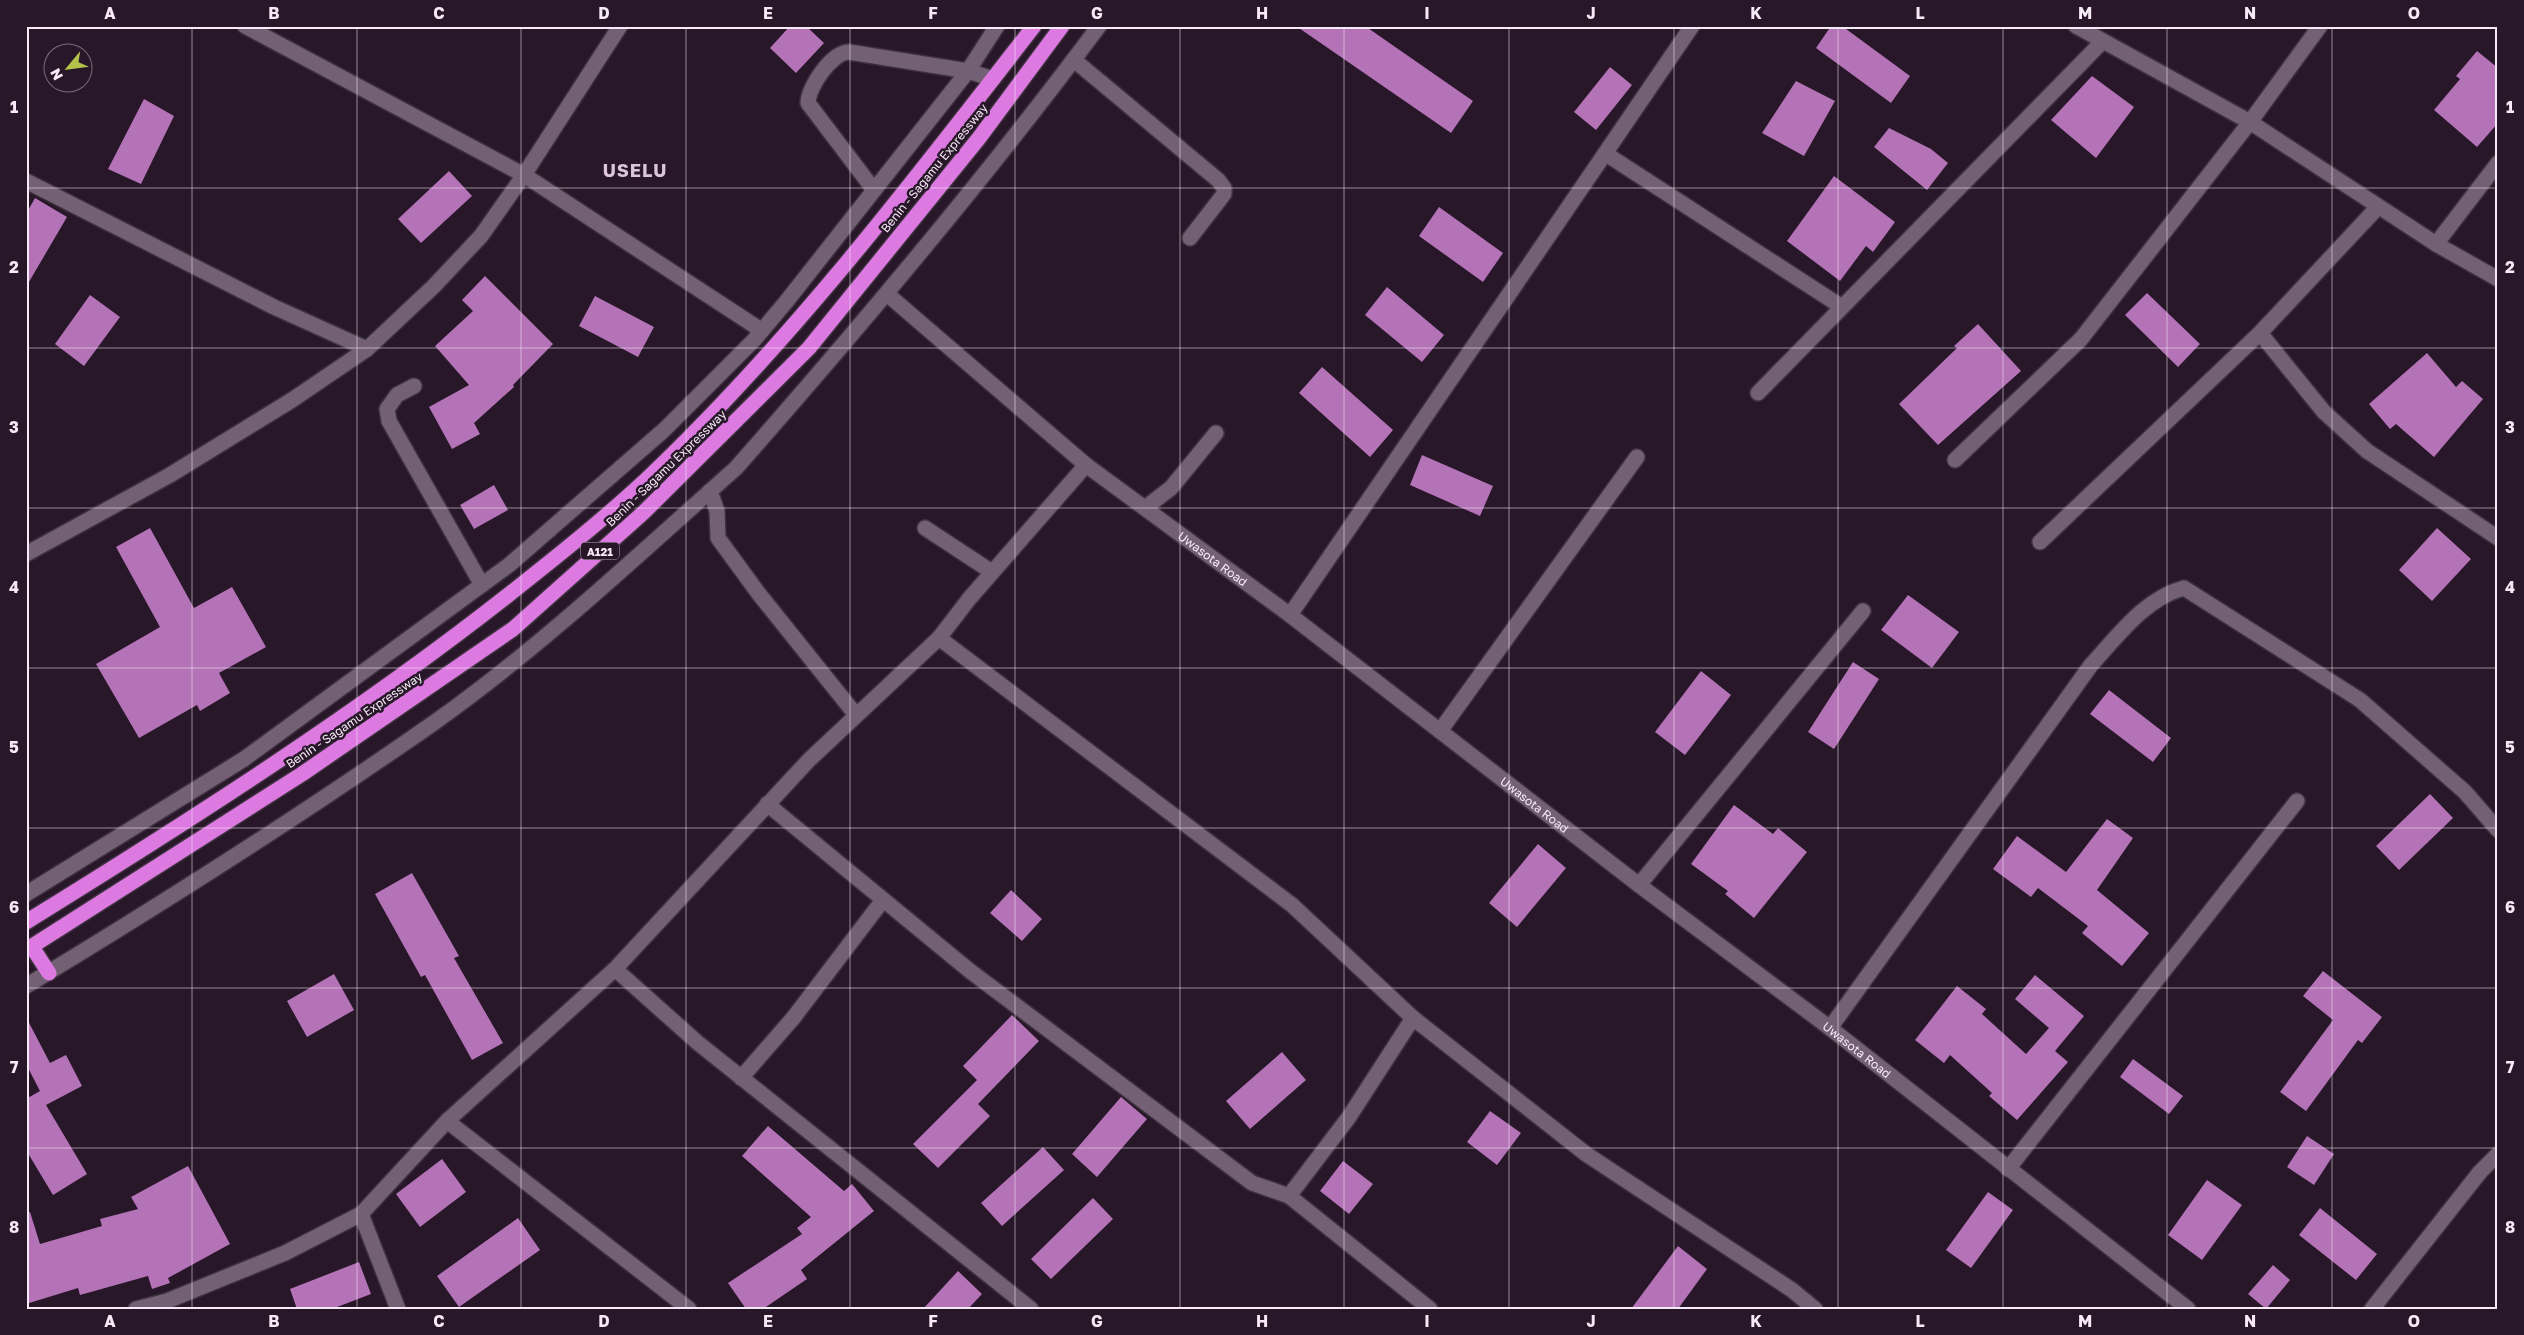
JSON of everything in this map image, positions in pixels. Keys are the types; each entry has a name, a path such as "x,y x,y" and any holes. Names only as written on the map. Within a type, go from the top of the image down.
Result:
{"highway":[{"name":"A121","path":"26,922 246,783 375,696 576,542 648,478 738,384 886,217 1034,26"},
{"name":"Benin - Sagamu Expressway","path":"29,948 302,774 513,629 643,513 809,348 979,138 1062,26"},
{"path":"29,948 48,973"}],"street":[{"path":"245,26 524,175 761,330"},
{"path":"26,554 170,475 292,400 367,349 434,286 481,236 524,175 620,26"},
{"path":"26,894 244,759 509,565 664,430 761,330 968,71 997,26"},
{"path":"26,986 250,847 436,721 554,629 736,468 887,294 1099,26"},
{"path":"1290,615 1692,26"},
{"path":"2076,26 2250,122 2436,244 2498,279"},
{"path":"1955,460 2081,339 2250,122 2320,26"},
{"path":"1758,393 2103,41"},
{"path":"874,190 808,103 808,93 836,56 849,52 968,71 993,79"},
{"path":"1074,60 1218,180 1224,188 1224,194 1190,238"},
{"path":"1606,154 1842,308"},
{"path":"2436,244 2498,162"},
{"path":"26,181 274,307 367,349"},
{"path":"2040,542 2260,333 2378,206"},
{"name":"Uwasota Road","path":"887,294 1086,465 1290,615 1638,885 1830,1028 2188,1309"},
{"path":"2260,333 2324,412 2367,451 2498,538"},
{"path":"414,386 397,395 387,409 389,421 482,585"},
{"path":"1145,508 1170,488 1216,433"},
{"path":"1440,732 1637,457"},
{"path":"136,1309 168,1305 285,1253 361,1214 448,1121 615,969 809,760 939,638 992,572 1086,465"},
{"path":"710,491 717,511 718,538 759,594 856,715"},
{"path":"926,528 992,572"},
{"path":"1830,1028 2091,665 2134,618 2172,591 2184,588 2360,700 2465,792 2498,830"},
{"path":"1638,885 1863,611"},
{"path":"939,638 1292,905 1413,1018 1586,1154 1792,1290 1815,1309"},
{"path":"2008,1169 2296,802"},
{"path":"767,804 970,971 1252,1183 1289,1196 1430,1309"},
{"path":"741,1078 794,1017 883,900"},
{"path":"615,969 698,1043 1031,1309"},
{"path":"1289,1196 1349,1117 1413,1018"},
{"path":"448,1121 689,1309"},
{"path":"2372,1309 2480,1172 2498,1154"},
{"path":"361,1214 398,1309"}],"building":[{"path":"790,26 806,26 824,43 796,73 770,48"},
{"path":"1296,26 1365,26 1473,101 1451,133"},
{"path":"1831,26 1842,26 1910,76 1891,103 1816,48"},
{"path":"2477,51 2498,68 2498,123 2477,147 2434,110 2460,79 2456,76"},
{"path":"1610,67 1632,85 1596,130 1574,112"},
{"path":"2092,76 2134,107 2096,158 2051,120"},
{"path":"1796,81 1835,101 1804,156 1762,133"},
{"path":"144,99 174,116 141,184 108,169"},
{"path":"1889,128 1931,149 1948,163 1927,190 1874,147"},
{"path":"449,171 472,196 421,243 398,219"},
{"path":"1834,176 1895,222 1873,252 1866,246 1840,281 1787,241"},
{"path":"35,198 67,217 26,287 26,214"},
{"path":"1439,207 1503,253 1483,282 1419,236"},
{"path":"485,276 553,344 513,385 514,387 474,423 480,434 452,449 429,407 469,385 435,346 473,311 462,300"},
{"path":"1387,287 1444,335 1422,362 1365,315"},
{"path":"2147,293 2200,344 2178,367 2125,315"},
{"path":"90,295 120,317 84,366 55,344"},
{"path":"595,296 654,327 638,357 579,326"},
{"path":"1978,324 2021,371 1938,445 1899,404 1957,348 1954,346"},
{"path":"2427,353 2456,387 2462,381 2483,399 2434,457 2396,424 2390,429 2369,404"},
{"path":"1322,367 1393,430 1370,457 1299,393"},
{"path":"1422,455 1493,486 1480,516 1410,485"},
{"path":"494,485 508,510 474,529 460,505"},
{"path":"150,528 194,608 232,587 266,647 219,673 230,693 200,711 197,705 139,738 96,664 160,627 116,547"},
{"path":"2437,528 2471,559 2432,601 2399,570"},
{"path":"1908,595 1959,632 1932,668 1881,630"},
{"path":"1853,662 1879,679 1834,749 1808,732"},
{"path":"1701,671 1731,695 1685,755 1655,732"},
{"path":"2109,690 2171,738 2153,762 2090,714"},
{"path":"2430,794 2453,818 2399,870 2376,846"},
{"path":"1734,805 1773,834 1778,828 1807,852 1754,918 1725,894 1728,891 1691,864"},
{"path":"2107,819 2133,838 2097,890 2149,933 2122,966 2082,933 2088,926 2038,888 2031,897 1993,869 2017,836 2066,872"},
{"path":"1538,844 1566,868 1517,927 1489,903"},
{"path":"412,873 459,956 454,958 503,1043 472,1060 425,975 421,977 375,894"},
{"path":"1011,890 1042,919 1022,941 990,913"},
{"path":"2323,971 2382,1017 2362,1043 2358,1040 2306,1111 2280,1092 2333,1020 2303,996"},
{"path":"334,974 354,1010 307,1037 287,1001"},
{"path":"2035,975 2084,1016 2055,1051 2068,1062 2017,1120 1989,1096 1992,1093 1950,1055 1944,1063 1915,1040 1957,986 1986,1009 1982,1014 2026,1054 2049,1028 2015,999"},
{"path":"1012,1015 1039,1041 978,1104 990,1116 938,1168 913,1144 977,1080 963,1066"},
{"path":"26,1017 50,1063 66,1055 82,1086 46,1105 87,1174 53,1195 26,1150 26,1099 40,1091 26,1064"},
{"path":"1282,1052 1306,1080 1250,1129 1226,1101"},
{"path":"2133,1059 2183,1096 2169,1114 2120,1077"},
{"path":"1121,1097 1147,1119 1097,1177 1072,1154"},
{"path":"1490,1111 1521,1133 1497,1165 1467,1142"},
{"path":"768,1126 844,1191 852,1184 874,1211 801,1270 807,1279 763,1309 746,1309 728,1283 802,1234 797,1228 811,1217 742,1156"},
{"path":"2307,1136 2334,1154 2314,1185 2287,1167"},
{"path":"1043,1147 1064,1170 1002,1226 981,1203"},
{"path":"442,1159 466,1192 420,1227 396,1194"},
{"path":"1343,1161 1373,1184 1349,1214 1320,1191"},
{"path":"188,1166 230,1244 168,1278 170,1283 152,1289 148,1276 80,1295 78,1288 26,1304 26,1213 30,1212 40,1244 102,1226 100,1219 138,1209 131,1197"},
{"path":"2207,1180 2242,1205 2202,1260 2168,1235"},
{"path":"1988,1192 2013,1210 1971,1268 1946,1250"},
{"path":"1093,1198 1113,1219 1051,1279 1031,1259"},
{"path":"2320,1208 2377,1254 2356,1280 2299,1235"},
{"path":"518,1218 540,1250 459,1307 437,1276"},
{"path":"1678,1246 1707,1269 1678,1309 1631,1309"},
{"path":"359,1262 371,1294 332,1309 297,1309 290,1289"},
{"path":"2273,1265 2290,1280 2266,1309 2248,1294"},
{"path":"958,1271 982,1294 968,1309 923,1309"}],"district":[{"name":"USELU","path":"635,170"}]}
